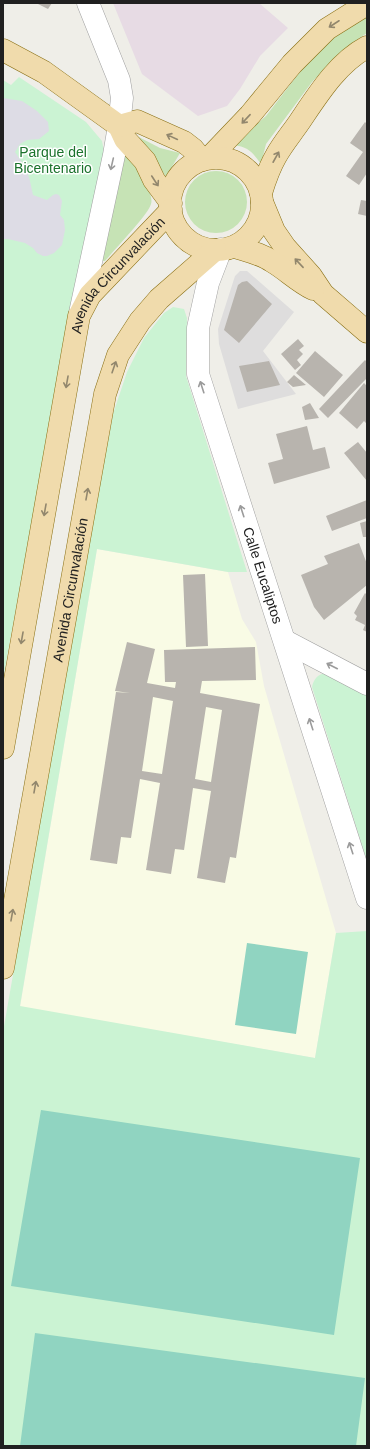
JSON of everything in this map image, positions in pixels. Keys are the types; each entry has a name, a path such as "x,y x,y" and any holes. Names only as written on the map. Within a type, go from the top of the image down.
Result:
{"main road":[{"path":"171,206 174,187 185,170 206,159 250,115 292,64 328,28 365,4"},
{"path":"224,249 243,241 253,231 260,217 262,198 268,172 276,155 327,83 342,66 367,47"},
{"path":"3,50 44,72 119,126 125,139 145,161 154,180 171,206 176,226 191,242 201,247 257,254 273,262 301,283 323,294 367,332"},
{"path":"119,126 137,121 184,142 206,159 220,158 232,160 251,173 257,182 274,231 285,247 311,276 323,294"},
{"name":"Avenida Circunvalación","path":"3,748 79,316 90,295 171,206"},
{"name":"Avenida Circunvalación","path":"3,968 104,394 118,355 140,321 159,299 224,249"}],"street":[{"path":"79,316 114,155 122,98 119,80 88,3"},
{"name":"Calle Eucaliptos","path":"224,249 208,283 198,328 198,374 366,890"},
{"path":"285,641 367,684"}],"shaded area":[{"path":"113,3 259,3 288,28 260,56 240,89 227,106 198,116 142,74"},
{"path":"3,98 22,101 37,111 48,122 49,131 39,139 27,140 20,144 15,152 26,168 33,195 47,200 56,194 59,195 62,201 60,215 64,220 65,230 62,245 54,253 47,256 37,253 33,248 25,243 3,239"},
{"path":"240,271 247,271 294,312 263,351 296,394 238,409 219,344 218,329 235,276"},
{"path":"97,549 228,572 242,619 256,642 264,686 336,933 315,1058 20,1007"}],"green space":[{"path":"367,17 367,33 337,56 312,82 266,144 261,164 250,151 243,147 233,145 266,116 310,59 335,37"},
{"name":"Parque del Bicentenario","path":"19,77 86,122 102,141 105,156 74,291 3,679 3,80 11,85"},
{"path":"131,133 160,148 180,153 166,177 149,150"},
{"path":"125,154 147,185 150,192 151,204 144,216 105,261 101,261"},
{"path":"210,171 222,171 238,180 245,190 247,202 245,214 238,224 222,233 210,233 199,228 190,219 185,208 185,196 190,185 199,176"},
{"path":"173,307 184,309 187,318 186,376 247,572 228,572 97,549 20,1006 315,1058 336,933 367,931 367,1446 3,1446 3,1032 92,523 113,414 127,372 144,338 164,313"},
{"path":"327,673 367,694 367,861 312,687 317,677 321,674"},
{"path":"247,943 308,952 296,1034 235,1025"},
{"path":"41,1110 360,1158 334,1335 11,1286"},
{"path":"35,1333 365,1378 356,1446 20,1446"}],"building":[{"path":"36,3 52,3 48,9"},
{"path":"365,122 367,124 367,173 359,185 346,176 363,152 350,143"},
{"path":"361,200 367,201 367,216 358,214"},
{"path":"247,281 272,304 239,343 224,330 238,285"},
{"path":"298,339 304,346 299,350 303,354 297,360 301,365 295,370 281,354"},
{"path":"315,351 343,375 324,397 296,373"},
{"path":"365,360 367,362 367,378 328,418 319,409"},
{"path":"269,361 280,385 247,392 239,366"},
{"path":"294,375 306,385 293,387 287,382"},
{"path":"364,383 367,386 367,424 364,421 357,429 339,413"},
{"path":"310,403 319,418 305,420 302,407"},
{"path":"307,426 313,450 325,447 330,468 274,484 268,463 283,459 276,434"},
{"path":"358,442 367,453 367,481 344,453"},
{"path":"367,500 367,518 332,531 326,516"},
{"path":"367,521 367,537 363,537 360,523"},
{"path":"359,543 367,564 367,585 324,620 314,607 301,575 328,564 324,556"},
{"path":"205,574 208,646 186,647 183,575"},
{"path":"365,593 367,595 367,632 363,630 365,625 355,620 357,616 354,613"},
{"path":"127,642 155,649 147,683 175,688 176,682 165,682 164,650 255,647 256,680 202,681 200,693 260,704 236,858 230,857 225,883 197,878 211,791 193,788 184,850 175,849 171,874 146,870 160,783 140,779 131,838 121,837 117,864 90,860 116,692 130,693 115,691","holes":["153,697 173,701 162,774 142,771","206,707 222,710 211,782 195,779"]}]}
